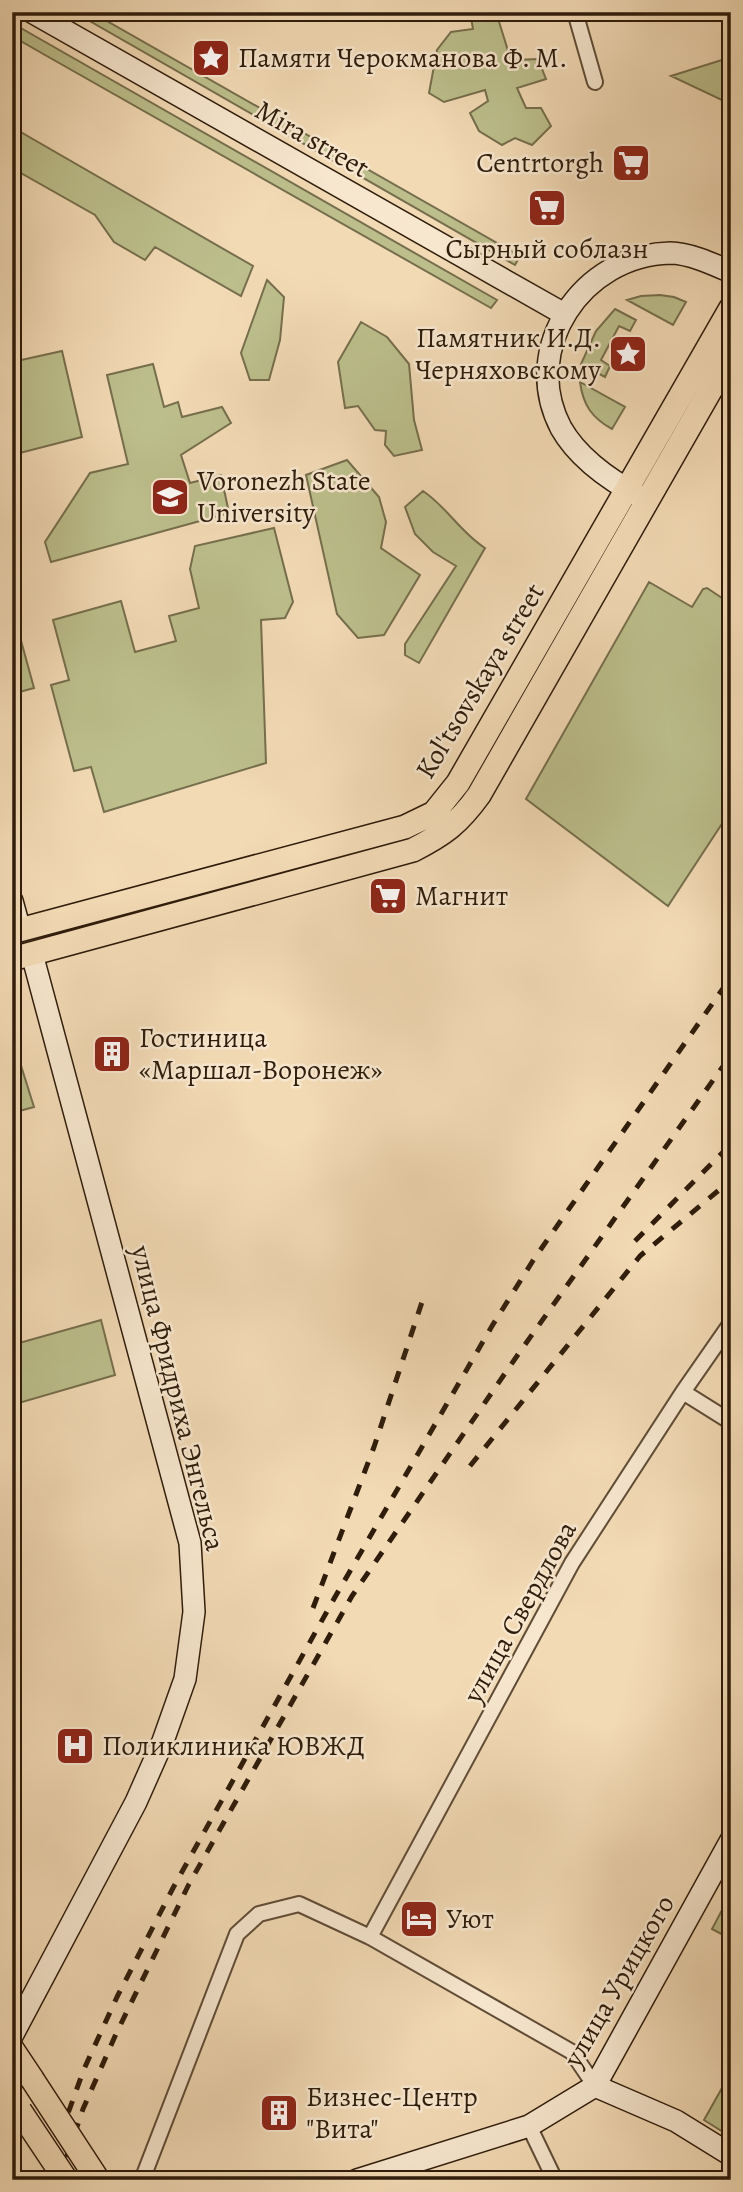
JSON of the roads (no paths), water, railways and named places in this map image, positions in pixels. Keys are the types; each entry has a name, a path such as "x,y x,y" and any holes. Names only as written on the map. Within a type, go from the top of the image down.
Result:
{"main road":[{"name":"Kol'tsovskaya street","path":"22,956 413,850 444,834 463,816 479,795 731,308"},
{"name":"Kol'tsovskaya street","path":"16,931 405,827 434,813 458,783 636,494 731,354"},
{"path":"16,931 22,956"},
{"path":"12,2049 98,2180"},
{"path":"16,2106 66,2180"}],"street":[{"name":"Mira street","path":"32,12 564,314"},
{"path":"575,12 595,82"},
{"path":"636,494 595,466 576,449 561,428 551,399 547,368 553,339 564,314 599,275 623,262 644,256 672,253 731,272"},
{"path":"12,901 16,931"},
{"name":"улица Фридриха Энгельса","path":"12,2036 135,1802 163,1741 185,1679 194,1612 192,1551 22,956"},
{"name":"улица Свердлова","path":"370,1937 572,1563 731,1323"},
{"path":"683,1392 731,1422"},
{"name":"улица Урицкого","path":"357,2180 529,2126 596,2086 731,1839"},
{"path":"142,2180 237,1934 259,1914 299,1904 370,1937 572,2052 596,2086 676,2121 731,2155"},
{"path":"529,2126 555,2180"}],"railway":[{"path":"44,2180 84,2069 117,1997 173,1888 335,1597 492,1326 534,1259 731,977"},
{"path":"59,2180 83,2109 116,2034 189,1884 352,1596 519,1353 731,1055"},
{"path":"635,1241 731,1144"},
{"path":"470,1466 640,1256 731,1180"},
{"path":"313,1608 374,1447 422,1302"}],"place":[{"name":"Памяти Черокманова Ф. М.","path":"211,58"},
{"name":"Centrtorgh","path":"631,163"},
{"name":"Сырный соблазн","path":"547,208"},
{"name":"Памятник И.Д. Черняховскому","path":"628,354"},
{"name":"Voronezh State University","path":"170,497"},
{"name":"Магнит","path":"388,896"},
{"name":"Гостиница «Маршал-Воронеж»","path":"112,1054"},
{"name":"Поликлиника ЮВЖД","path":"75,1746"},
{"name":"Уют","path":"419,1919"},
{"name":"Бизнес-Центр \"Вита\"","path":"279,2113"}]}
